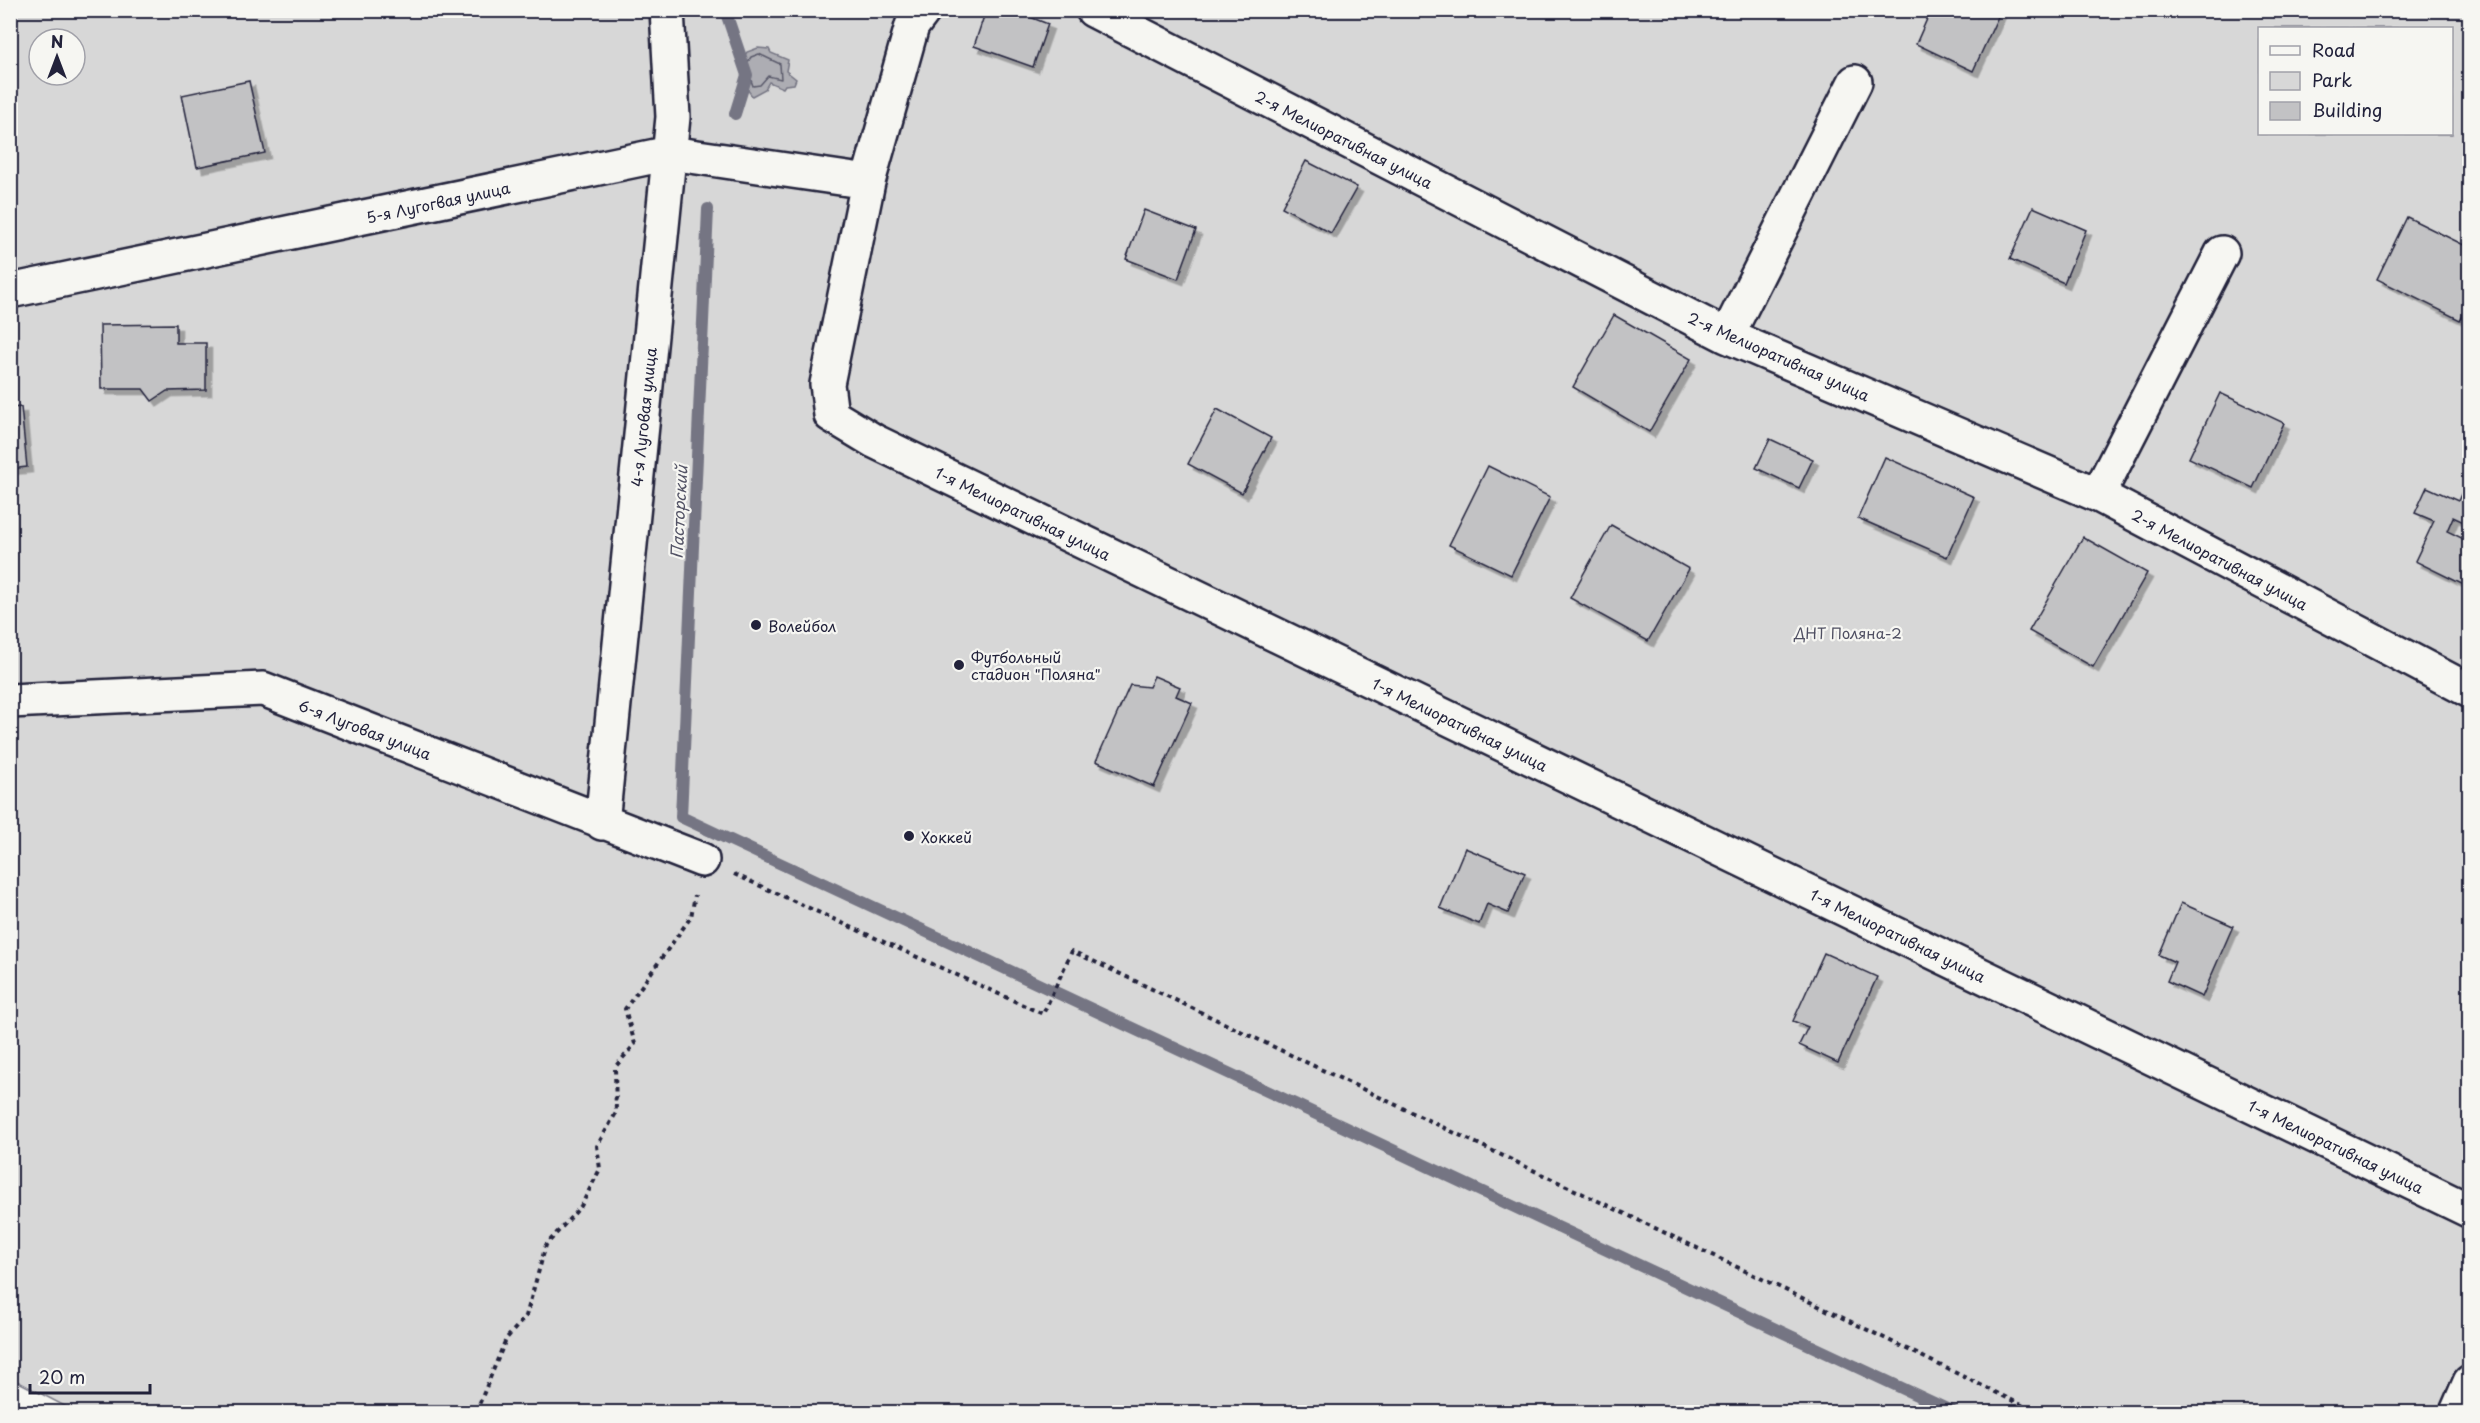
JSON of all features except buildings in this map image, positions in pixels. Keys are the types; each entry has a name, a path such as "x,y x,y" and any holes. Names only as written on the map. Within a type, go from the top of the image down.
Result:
{"street":[{"name":"4-я Луговая улица","path":"602,823 674,117 667,10"},
{"name":"1-я Мелиоративная улица","path":"924,10 912,26 868,182 827,384 831,415 885,447 2469,1211"},
{"name":"2-я Мелиоративная улица","path":"1093,10 1727,336 2098,495 2469,691"},
{"path":"1727,336 1855,82"},
{"name":"5-я Лугогвая улица","path":"10,291 670,153 868,182"},
{"path":"2098,495 2222,253"},
{"name":"6-я Луговая улица","path":"10,701 262,689 702,860"},
{"path":"2457,1413 2469,1382"}],"path":[{"path":"476,1413 506,1339 526,1316 546,1245 581,1206 600,1169 597,1146 616,1113 615,1067 635,1044 625,1009 691,917 702,860 1043,1014 1072,951 1818,1306 2036,1413"}],"green space":[{"name":"ДНТ Поляна-2","path":"10,11 2469,11 2469,1412 76,1412 11,1378"}],"water":[{"path":"758,48 769,49 771,53 788,60 786,71 796,79 794,84 785,85 783,88 769,82 765,89 752,96 745,86 739,64 747,52"}],"waterway":[{"name":"Пасторский","path":"725,10 747,75 735,114"},
{"path":"708,209 681,817 1953,1412"}],"place":[{"name":"Волейбол","path":"756,625"},
{"name":"Футбольный стадион \"Поляна\"","path":"959,665"},
{"name":"Хоккей","path":"909,836"}]}
